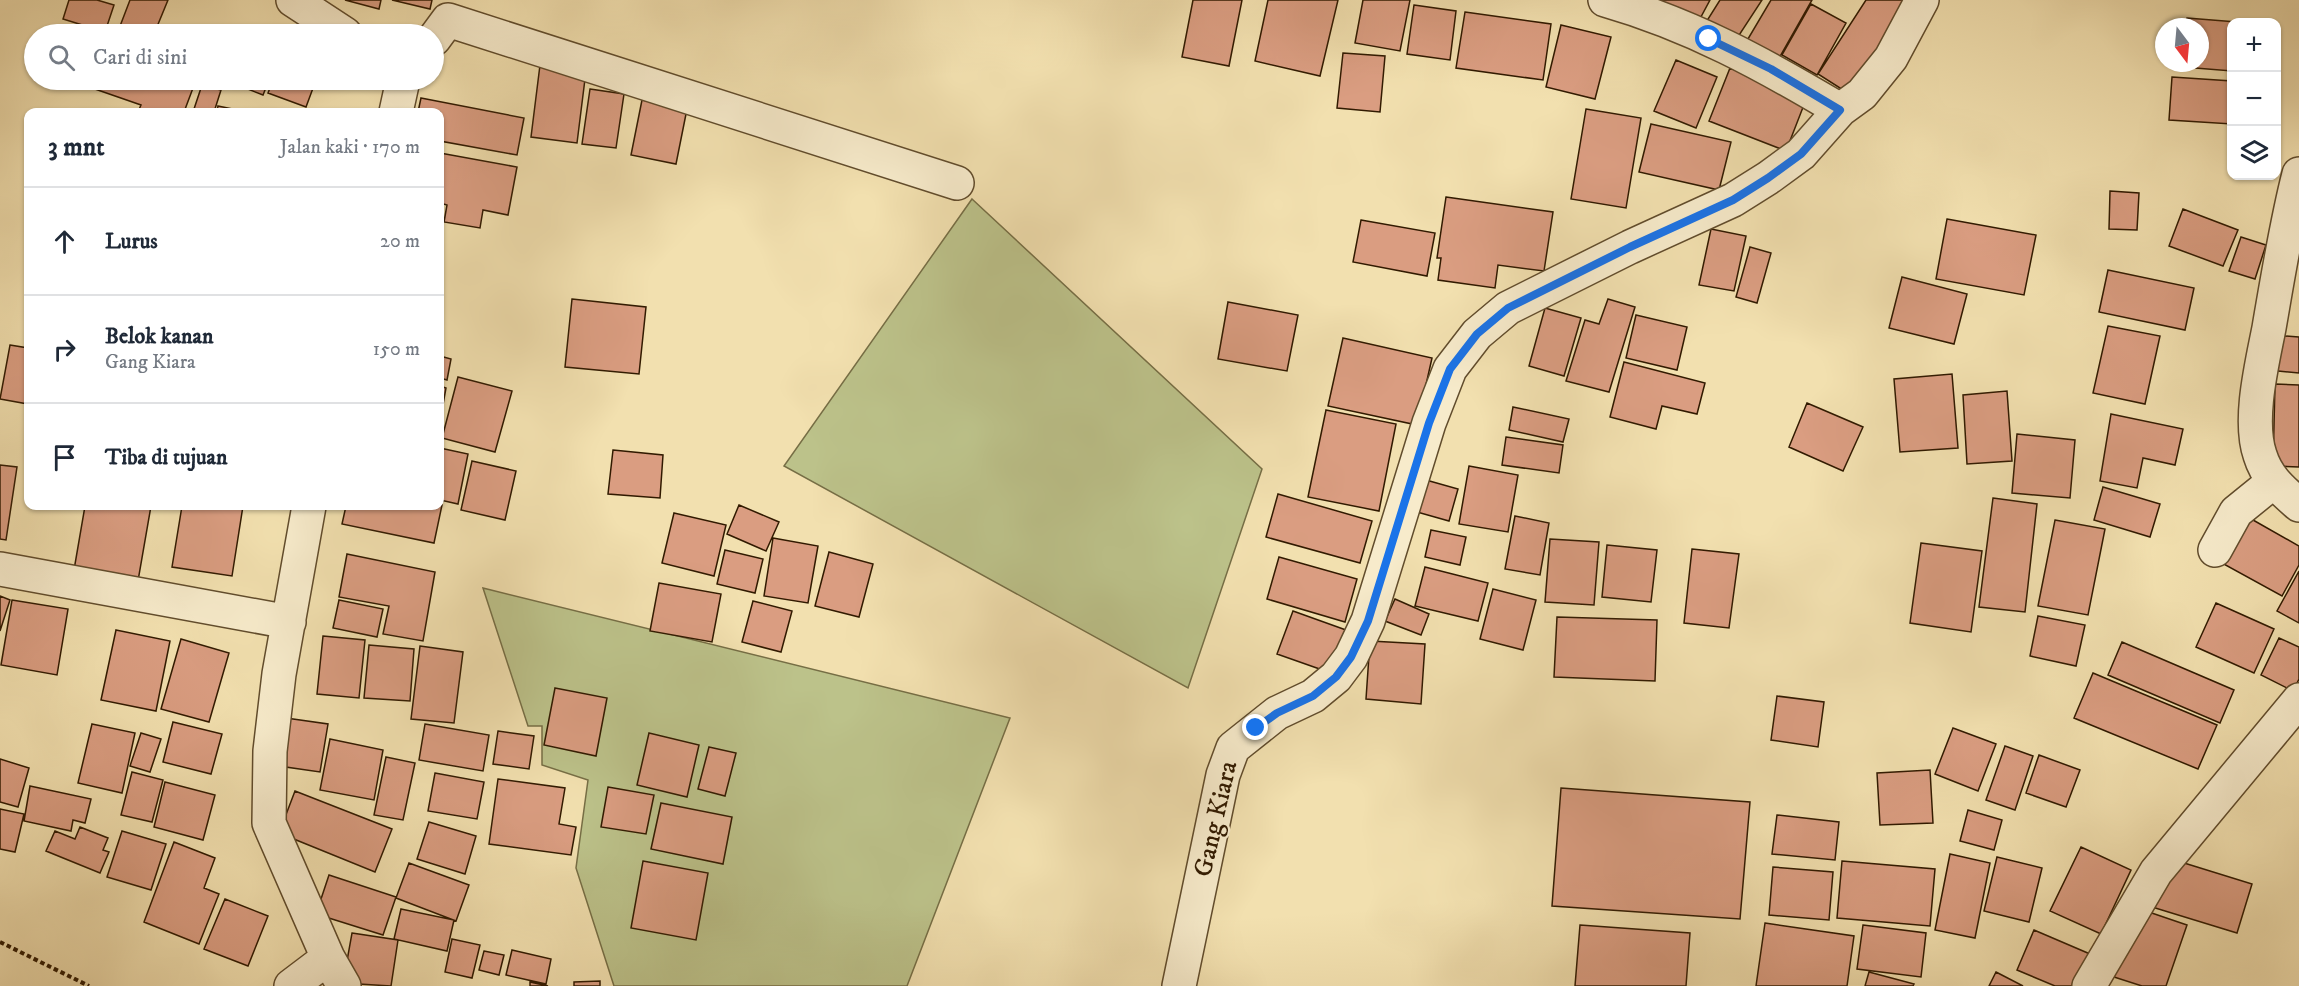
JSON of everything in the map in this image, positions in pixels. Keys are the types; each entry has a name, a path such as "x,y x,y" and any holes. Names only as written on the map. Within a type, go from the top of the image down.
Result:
{"street":[{"path":"293,0 330,24"},
{"path":"1605,0 1662,17 1771,69 1840,110"},
{"name":"Gang Kiara","path":"1179,986 1223,775 1233,748 1277,713 1313,696 1336,677 1351,657 1368,621 1429,423 1450,369 1477,334 1508,308 1630,247 1733,200 1801,154 1840,110 1862,94 1891,58 1922,0"},
{"path":"444,25 448,20 957,183"},
{"path":"397,108 401,90"},
{"path":"2299,174 2286,224 2258,387 2257,430 2259,453 2273,482 2299,505"},
{"path":"2215,550 2236,512 2273,482"},
{"path":"308,510 279,674 270,751 269,822 328,957 344,986"},
{"path":"0,569 290,622"},
{"path":"2089,986 2156,872 2299,700"},
{"path":"291,986 328,957"}],"path":[{"path":"0,942 89,986"}],"green space":[{"path":"972,199 1262,469 1188,688 784,466"},
{"path":"483,588 1010,718 907,986 614,986 576,868 588,780 542,765 542,726 528,726"}],"building":[{"path":"69,0 97,0 114,5 108,24 79,24 63,19"},
{"path":"130,0 168,0 158,24 121,24"},
{"path":"345,0 381,0 379,9"},
{"path":"392,0 432,0 430,9"},
{"path":"1193,0 1242,0 1229,66 1182,57"},
{"path":"1268,0 1338,0 1320,76 1255,61"},
{"path":"1363,0 1410,0 1400,51 1355,43"},
{"path":"1660,0 1710,0 1695,28 1657,6"},
{"path":"1720,0 1762,0 1732,46 1703,27"},
{"path":"1771,0 1812,0 1774,67 1742,49"},
{"path":"1866,0 1917,0 1854,97 1818,74"},
{"path":"1811,4 1846,23 1817,75 1782,55"},
{"path":"1414,5 1456,11 1450,60 1407,54"},
{"path":"1465,12 1551,24 1543,80 1456,68"},
{"path":"2209,20 2227,21 2227,71 2209,69"},
{"path":"1561,25 1611,37 1595,99 1546,87"},
{"path":"1343,53 1385,56 1380,112 1337,108"},
{"path":"1676,60 1717,77 1696,128 1654,111"},
{"path":"540,65 586,71 577,143 531,137"},
{"path":"1730,68 1807,97 1786,151 1709,121"},
{"path":"2172,77 2227,81 2227,124 2169,120"},
{"path":"590,89 624,94 616,148 582,144"},
{"path":"98,90 192,90 186,108 140,108 141,105"},
{"path":"200,90 221,90 215,108 194,108"},
{"path":"250,90 265,90 263,95"},
{"path":"269,90 312,90 306,107 268,93"},
{"path":"421,98 524,118 517,155 444,142 444,108 419,108"},
{"path":"642,100 687,109 676,164 631,155"},
{"path":"1586,109 1641,118 1626,208 1571,199"},
{"path":"1651,124 1731,142 1719,190 1639,172"},
{"path":"444,154 517,167 508,215 483,210 480,228 444,222 447,205 444,204"},
{"path":"2110,191 2139,193 2137,230 2109,229"},
{"path":"1446,197 1553,212 1544,271 1498,265 1495,288 1438,280 1441,258 1437,258"},
{"path":"2183,209 2238,230 2223,266 2169,246"},
{"path":"1947,219 2036,235 2024,295 1936,279"},
{"path":"1361,220 1435,233 1427,276 1353,262"},
{"path":"1711,229 1746,236 1734,291 1699,285"},
{"path":"2241,237 2266,245 2255,279 2229,271"},
{"path":"1750,247 1771,253 1757,303 1736,297"},
{"path":"2108,270 2194,288 2185,330 2099,312"},
{"path":"1902,277 1967,294 1954,344 1889,328"},
{"path":"572,299 646,307 639,374 565,367"},
{"path":"1608,299 1635,307 1609,392 1566,381 1585,320 1599,324"},
{"path":"1228,302 1298,315 1287,371 1218,359"},
{"path":"1545,308 1581,318 1564,376 1529,366"},
{"path":"1636,315 1687,327 1677,370 1626,358"},
{"path":"2108,326 2160,336 2145,404 2093,393"},
{"path":"2271,335 2299,337 2299,373 2268,370"},
{"path":"1343,338 1432,358 1417,425 1328,406"},
{"path":"10,345 24,347 24,403 0,399"},
{"path":"444,357 451,359 447,380 444,379"},
{"path":"1624,362 1705,383 1697,414 1662,406 1656,429 1610,417"},
{"path":"1952,374 1958,448 1900,452 1894,379"},
{"path":"458,377 512,391 495,452 444,439 444,430"},
{"path":"2275,384 2299,385 2299,467 2273,466"},
{"path":"2007,391 2012,461 1967,464 1963,395"},
{"path":"1807,403 1863,427 1843,471 1789,447"},
{"path":"1513,407 1569,419 1563,442 1509,430"},
{"path":"1326,410 1396,424 1379,511 1308,497"},
{"path":"2111,414 2183,429 2175,465 2143,458 2137,488 2100,481"},
{"path":"2017,434 2075,440 2070,498 2012,493"},
{"path":"1506,437 1563,445 1559,473 1502,465"},
{"path":"444,449 468,454 458,504 444,501"},
{"path":"613,450 663,455 660,498 608,494"},
{"path":"472,461 516,471 505,520 461,510"},
{"path":"0,465 17,467 6,540 0,539"},
{"path":"1469,466 1518,475 1508,532 1459,524"},
{"path":"1426,480 1458,489 1449,521 1417,512"},
{"path":"2103,487 2160,504 2150,537 2094,520"},
{"path":"1278,494 1372,521 1360,563 1266,537"},
{"path":"1993,498 2037,504 2025,612 1979,607"},
{"path":"739,505 779,522 766,551 727,534"},
{"path":"84,510 150,510 138,581 74,570"},
{"path":"181,510 242,510 232,576 172,567"},
{"path":"345,510 441,510 434,543 342,524"},
{"path":"674,513 726,525 714,576 662,563"},
{"path":"1515,516 1549,523 1540,575 1505,569"},
{"path":"2246,516 2299,546 2299,565 2282,596 2220,562"},
{"path":"2055,520 2105,529 2088,615 2038,606"},
{"path":"1431,530 1466,537 1460,565 1425,557"},
{"path":"773,538 818,546 808,603 764,596"},
{"path":"1550,539 1599,542 1594,605 1545,602"},
{"path":"1921,543 1982,551 1971,632 1910,623"},
{"path":"1607,545 1657,550 1651,602 1602,597"},
{"path":"1692,549 1739,554 1729,628 1684,623"},
{"path":"725,550 763,559 755,593 717,584"},
{"path":"829,552 873,564 859,617 815,606"},
{"path":"347,554 435,572 423,641 383,634 389,606 339,597"},
{"path":"1279,557 1357,579 1345,622 1267,599"},
{"path":"1425,567 1488,583 1478,621 1415,606"},
{"path":"2299,571 2299,623 2277,611"},
{"path":"659,583 721,594 712,642 650,631"},
{"path":"1493,589 1536,600 1523,650 1480,639"},
{"path":"0,596 10,600 0,631"},
{"path":"1395,599 1429,614 1421,635 1385,621"},
{"path":"12,600 68,609 57,675 1,665"},
{"path":"339,600 383,609 377,637 333,628"},
{"path":"753,601 792,611 781,652 742,642"},
{"path":"2216,603 2274,629 2254,673 2196,647"},
{"path":"1293,611 1346,630 1331,673 1277,654"},
{"path":"2038,616 2085,625 2076,666 2030,656"},
{"path":"1557,617 1657,620 1655,681 1554,677"},
{"path":"116,630 170,641 156,711 101,700"},
{"path":"323,636 365,640 359,698 317,694"},
{"path":"2279,638 2299,647 2299,679 2293,691 2261,675"},
{"path":"181,639 229,653 209,722 161,709"},
{"path":"1370,641 1425,644 1421,704 1366,699"},
{"path":"2122,642 2234,690 2220,723 2108,675"},
{"path":"369,645 414,649 410,701 364,698"},
{"path":"420,646 463,652 454,723 411,719"},
{"path":"2093,673 2217,725 2198,769 2074,718"},
{"path":"555,688 607,698 596,756 544,745"},
{"path":"1777,696 1824,702 1818,747 1771,740"},
{"path":"286,718 328,724 320,772 279,766"},
{"path":"173,722 222,734 211,774 163,762"},
{"path":"92,724 135,733 122,793 78,783"},
{"path":"425,724 489,735 483,771 419,760"},
{"path":"1953,728 1996,744 1978,791 1935,774"},
{"path":"498,731 534,736 529,769 493,764"},
{"path":"141,733 161,739 150,772 130,766"},
{"path":"649,733 699,745 687,797 637,785"},
{"path":"330,739 383,750 374,800 320,790"},
{"path":"2005,746 2033,756 2015,810 1986,800"},
{"path":"709,747 736,753 725,796 698,789"},
{"path":"2039,755 2080,770 2066,807 2026,793"},
{"path":"386,757 415,763 403,820 374,815"},
{"path":"0,759 29,768 18,807 0,802"},
{"path":"1930,770 1933,823 1880,825 1877,773"},
{"path":"132,772 163,780 152,822 121,815"},
{"path":"435,773 484,782 477,819 428,811"},
{"path":"498,779 565,788 559,824 576,827 571,855 489,844"},
{"path":"165,782 215,795 203,840 154,827"},
{"path":"30,786 91,799 85,823 73,820 71,831 24,821"},
{"path":"608,787 654,795 646,834 601,827"},
{"path":"1561,788 1750,802 1740,919 1552,906"},
{"path":"295,791 392,829 375,872 279,833"},
{"path":"661,803 732,817 723,864 651,849"},
{"path":"0,809 24,814 15,852 0,849"},
{"path":"1968,810 2002,820 1994,850 1960,841"},
{"path":"1777,815 1839,822 1835,860 1772,854"},
{"path":"429,822 476,836 465,874 417,859"},
{"path":"80,827 108,838 103,850 109,852 100,873 46,851 55,831 75,839"},
{"path":"122,831 166,844 151,890 107,877"},
{"path":"174,842 215,858 204,888 219,894 199,944 144,922"},
{"path":"2081,847 2131,870 2101,934 2050,911"},
{"path":"1950,854 1990,863 1975,938 1935,930"},
{"path":"1997,857 2042,868 2029,922 1984,911"},
{"path":"2168,858 2252,884 2237,933 2152,907"},
{"path":"643,861 708,873 696,940 631,928"},
{"path":"1842,861 1935,869 1930,926 1837,918"},
{"path":"409,863 469,885 456,921 396,898"},
{"path":"1773,867 1833,872 1829,920 1769,915"},
{"path":"329,875 396,897 383,935 316,914"},
{"path":"225,899 268,916 248,966 204,949"},
{"path":"2137,908 2187,925 2166,986 2142,986 2114,977"},
{"path":"401,909 454,920 447,951 394,939"},
{"path":"1765,923 1854,936 1847,986 1756,986"},
{"path":"1580,925 1690,933 1686,986 1575,986"},
{"path":"1863,925 1926,933 1921,977 1857,969"},
{"path":"2034,930 2090,954 2077,986 2055,986 2017,970"},
{"path":"352,933 398,940 391,986 343,983"},
{"path":"452,939 480,945 472,978 445,972"},
{"path":"512,950 551,959 546,984 506,975"},
{"path":"484,951 504,955 499,975 479,970"},
{"path":"1869,972 1914,984 1913,986 1865,986"},
{"path":"1996,972 2023,986 1989,986"},
{"path":"600,981 600,986 574,986 574,982"},
{"path":"530,982 548,986 530,986"}],"route":[{"path":"1256,728 1277,713 1313,696 1336,677 1351,657 1368,621 1429,423 1450,369 1477,334 1508,308 1630,247 1685,224 1733,200 1801,154 1840,110 1771,69 1709,39"}]}
